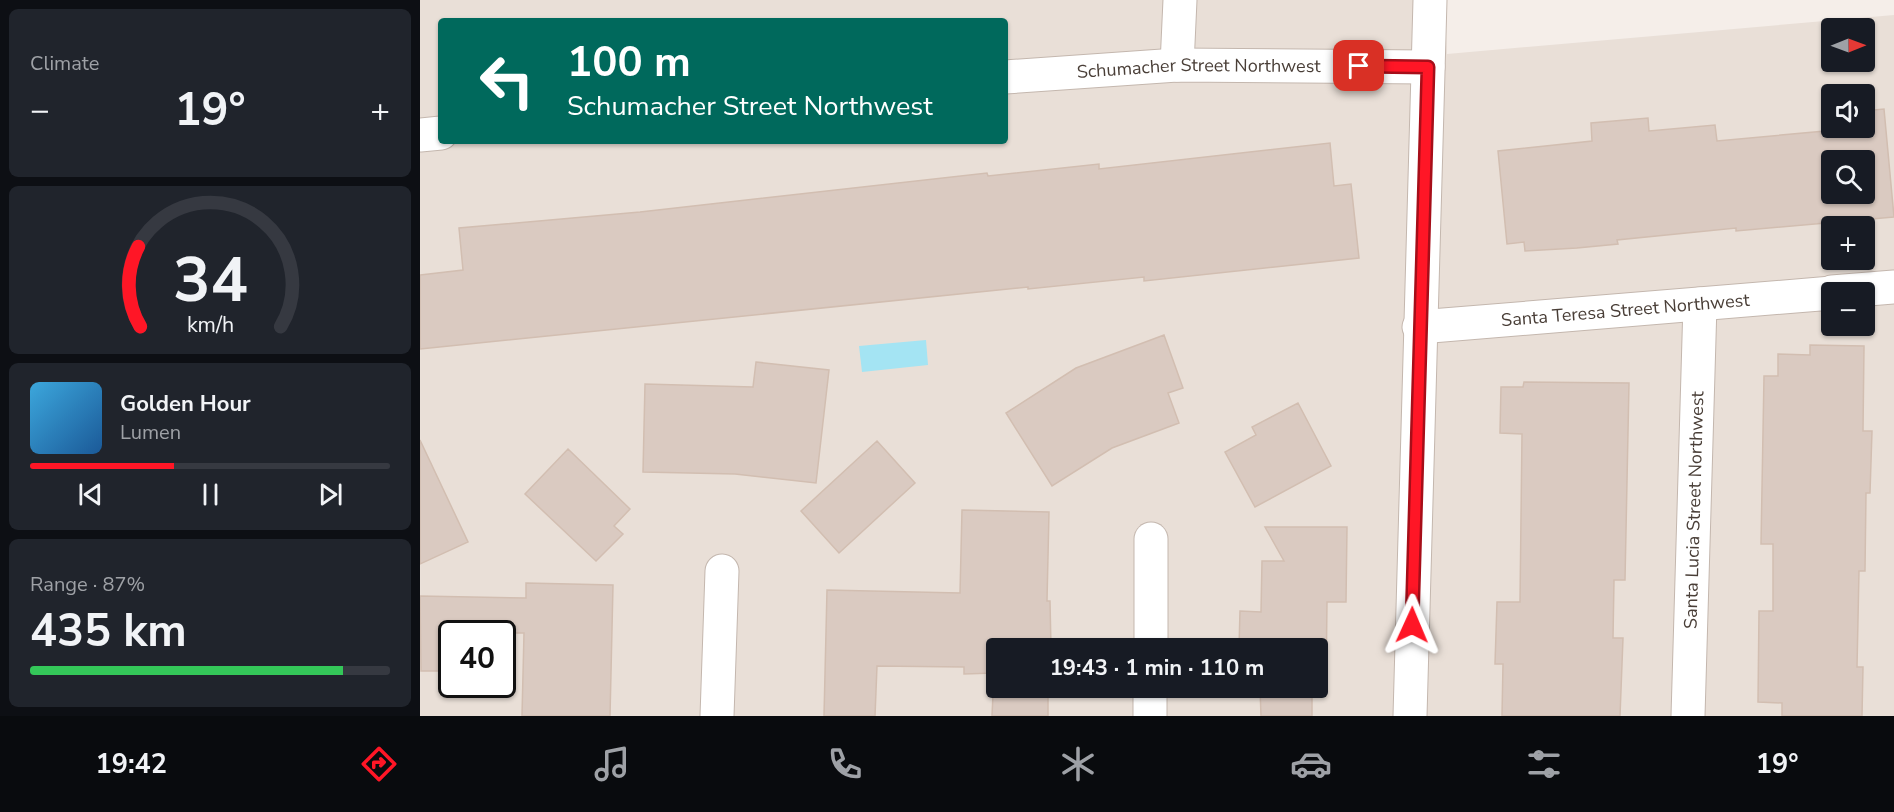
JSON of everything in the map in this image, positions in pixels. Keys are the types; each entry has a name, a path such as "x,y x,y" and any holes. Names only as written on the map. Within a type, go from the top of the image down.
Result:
{"street":[{"path":"1177,65 1180,0"},
{"path":"1410,716 1419,327 1430,0"},
{"name":"Schumacher Street Northwest","path":"1008,76 1177,65 1428,67"},
{"path":"420,135 438,133"},
{"name":"Santa Teresa Street Northwest","path":"1875,289 1894,287"},
{"name":"Santa Teresa Street Northwest","path":"1419,327 1821,293"},
{"name":"Santa Lucia Street Northwest","path":"1688,716 1700,304"},
{"path":"1150,638 1152,539"},
{"path":"717,716 722,571"},
{"path":"1150,698 1150,716"}],"shaded area":[{"path":"420,0 1444,0 1447,54 1821,21 1821,72 1875,72 1875,18 1860,18 1894,15 1894,716 420,716"}],"water":[{"path":"926,340 928,365 862,372 859,346"}],"building":[{"path":"1884,109 1894,217 1875,219 1875,216 1821,216 1821,223 1736,231 1736,228 1617,240 1618,244 1577,248 1525,251 1524,242 1507,244 1498,151 1592,141 1591,123 1648,118 1649,131 1715,125 1717,141 1821,131 1821,138 1875,138 1875,110"},
{"path":"1330,143 1334,186 1351,184 1359,258 1144,281 1144,277 1028,289 1028,287 420,349 420,275 463,270 459,228 640,212 987,173 988,176 1099,164 1099,169"},
{"path":"1164,335 1183,388 1168,393 1179,423 1112,448 1052,486 1006,413 1076,368"},
{"path":"1810,345 1864,346 1863,431 1872,431 1870,493 1866,493 1865,571 1859,571 1857,667 1863,667 1862,716 1782,716 1782,703 1758,702 1759,611 1773,611 1773,544 1761,544 1764,376 1778,376 1778,354 1810,355"},
{"path":"756,362 829,370 816,483 735,474 643,472 645,384 753,387"},
{"path":"1524,382 1629,383 1625,580 1614,580 1613,638 1623,638 1620,716 1502,716 1503,664 1495,664 1497,602 1520,602 1522,434 1500,433 1501,387 1523,387"},
{"path":"1298,403 1331,466 1255,507 1225,452 1256,435 1252,427"},
{"path":"420,440 468,542 420,564"},
{"path":"877,441 915,483 839,553 801,511"},
{"path":"568,449 630,509 614,526 623,534 596,561 525,494"},
{"path":"962,510 1049,512 1047,601 1050,601 1051,638 986,638 986,673 964,674 964,667 877,666 875,716 824,716 827,590 960,593"},
{"path":"1265,527 1347,527 1346,602 1327,602 1327,638 1239,638 1240,611 1261,612 1262,561 1284,561"},
{"path":"526,583 613,585 610,716 522,716 524,633 516,633 516,620 438,620 438,671 421,671 420,596 526,598"},
{"path":"993,698 1048,698 1048,716 992,716"},
{"path":"1260,698 1312,698 1312,716 1261,716"}],"route":[{"path":"1359,66 1428,67 1412,625"}]}
